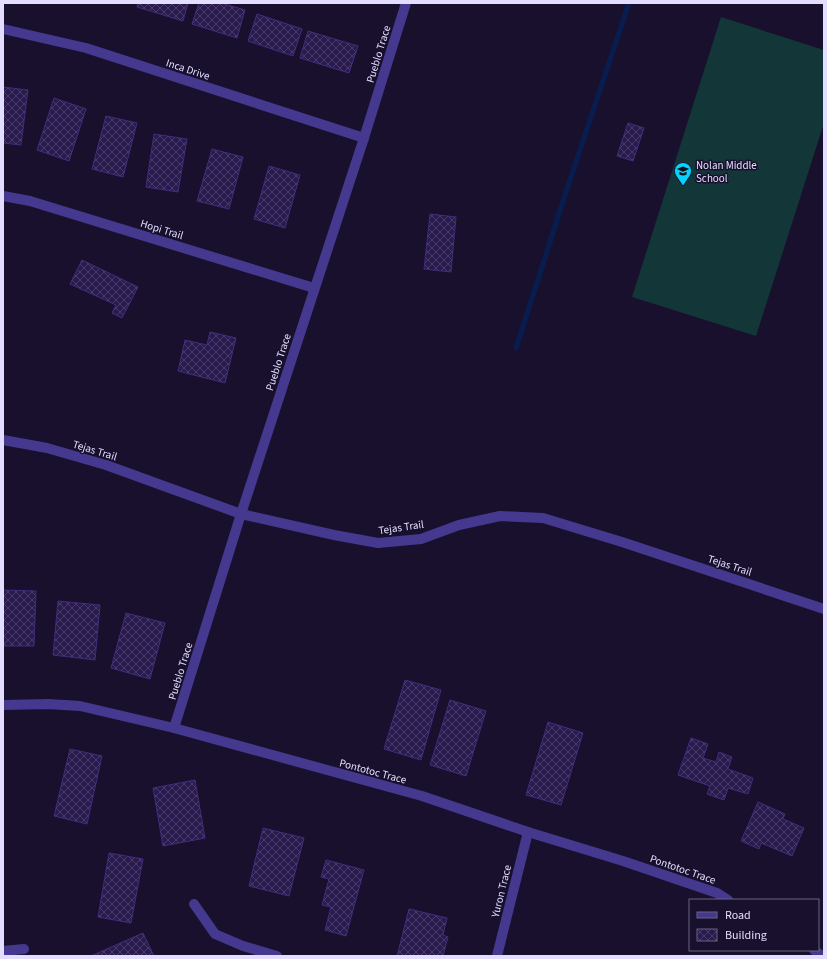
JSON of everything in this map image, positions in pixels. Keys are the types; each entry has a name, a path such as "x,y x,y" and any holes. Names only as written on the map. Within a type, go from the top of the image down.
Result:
{"street":[{"name":"Pueblo Trace","path":"174,728 241,514 364,138 406,3"},
{"name":"Inca Drive","path":"3,29 86,48 364,138"},
{"name":"Hopi Trail","path":"3,196 30,201 314,288"},
{"name":"Tejas Trail","path":"3,440 47,448 106,465 241,514 334,535 378,543 421,538 459,525 500,516 543,518 622,542 824,609"},
{"name":"Pontotoc Trace","path":"3,705 48,704 80,706 174,728 422,796 528,832 623,861 717,894 726,899"},
{"name":"Yuron Trace","path":"497,956 528,832"},
{"path":"194,904 215,934 243,946 277,956"},
{"path":"3,952 24,948"}],"green space":[{"path":"721,17 824,50 824,123 756,336 632,297"}],"building":[{"path":"138,3 188,3 183,21 137,7"},
{"path":"199,3 221,3 245,10 237,38 192,24"},
{"path":"257,14 302,29 293,56 248,41"},
{"path":"308,31 358,46 349,73 300,58"},
{"path":"3,87 28,90 21,145 3,143"},
{"path":"54,98 86,109 69,161 37,150"},
{"path":"106,116 137,123 123,177 92,169"},
{"path":"628,123 644,128 633,161 617,156"},
{"path":"154,134 187,139 178,192 146,187"},
{"path":"212,149 243,157 229,209 197,201"},
{"path":"269,166 300,175 285,228 254,219"},
{"path":"430,214 456,217 451,272 424,269"},
{"path":"82,260 138,287 122,318 112,313 116,305 70,284"},
{"path":"210,332 236,338 225,383 178,371 185,340 207,345"},
{"path":"3,590 36,591 34,646 3,646"},
{"path":"58,601 100,605 95,660 53,655"},
{"path":"126,613 165,623 150,679 111,668"},
{"path":"405,680 441,690 421,760 384,749"},
{"path":"450,700 486,711 466,776 430,765"},
{"path":"548,722 583,733 561,805 526,795"},
{"path":"691,738 708,744 703,758 716,762 719,752 732,757 728,769 753,778 748,794 728,788 724,800 707,794 710,786 678,775"},
{"path":"70,749 102,756 87,824 54,816"},
{"path":"195,780 205,838 163,846 153,788"},
{"path":"758,802 785,814 783,819 804,828 792,856 761,843 759,849 741,841"},
{"path":"263,828 304,838 289,896 249,886"},
{"path":"109,853 143,859 131,923 98,917"},
{"path":"326,860 364,870 346,936 325,930 331,907 322,905 329,879 321,877"},
{"path":"409,909 447,918 443,935 448,937 443,956 397,956"},
{"path":"143,933 154,956 91,956"}],"waterway":[{"path":"516,348 629,3"}],"place":[{"name":"Nolan Middle School","path":"683,186"}]}
